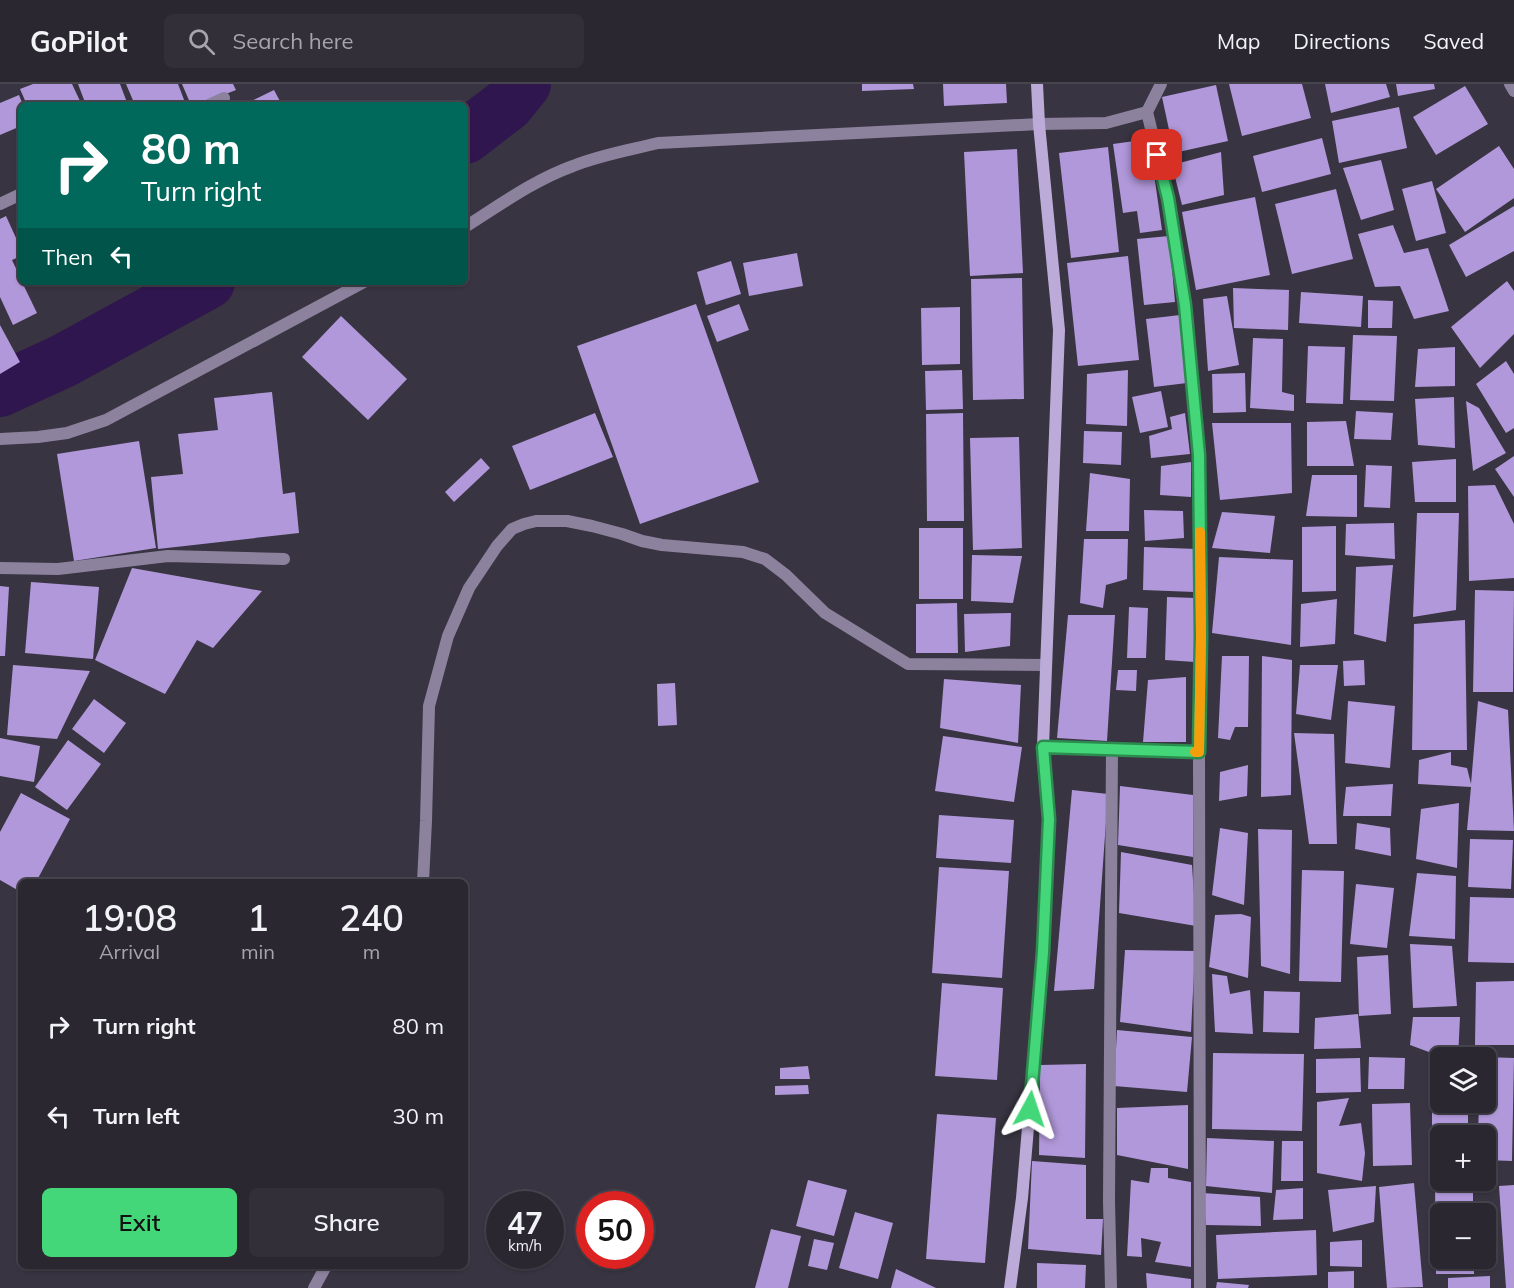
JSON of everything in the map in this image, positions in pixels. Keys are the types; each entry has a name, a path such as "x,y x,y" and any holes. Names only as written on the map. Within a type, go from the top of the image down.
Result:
{"main road":[{"path":"1010,1288 1022,1198 1043,952 1049,819 1043,747 1059,330 1037,84"}],"street":[{"path":"1161,84 1147,112 1168,198 1185,305 1199,455 1200,1288"},
{"path":"1510,84 1514,91"},
{"path":"215,102 224,98"},
{"path":"468,225 528,187 573,166 658,144 1040,124 1106,123 1147,112"},
{"path":"0,204 18,195"},
{"path":"0,439 67,434 106,420 358,285"},
{"path":"423,879 429,706 448,636 470,588 496,546 512,529 525,524 536,521 567,521 662,545 743,552 765,559 786,575 825,613 908,664 1046,665"},
{"path":"0,568 58,569 168,555 284,559"},
{"path":"1043,747 1199,752"},
{"path":"1111,1288 1109,1201 1112,748"},
{"path":"314,1288 324,1269"}],"building":[{"path":"33,84 72,84 80,101 26,102 20,89"},
{"path":"78,84 120,84 127,102 85,102"},
{"path":"126,84 178,84 185,102 134,102"},
{"path":"182,84 233,84 236,90 206,102 190,102"},
{"path":"862,84 913,84 914,89 862,91"},
{"path":"943,84 1006,84 1007,103 944,106"},
{"path":"1229,84 1302,84 1311,118 1242,136"},
{"path":"1325,84 1386,84 1390,97 1331,113"},
{"path":"1396,84 1434,84 1435,89 1398,96"},
{"path":"1216,85 1228,141 1174,153 1162,97"},
{"path":"1465,86 1488,124 1436,155 1413,117"},
{"path":"274,90 280,102 249,102"},
{"path":"19,95 22,102 18,102 18,127 0,135 0,103"},
{"path":"1399,107 1407,148 1339,163 1332,121"},
{"path":"1322,138 1331,174 1262,192 1253,156"},
{"path":"1149,139 1162,230 1140,233 1137,211 1123,213 1113,144"},
{"path":"1499,146 1514,169 1514,198 1465,232 1436,189"},
{"path":"1108,147 1119,252 1071,258 1059,153"},
{"path":"1017,149 1023,273 970,276 964,152"},
{"path":"1221,152 1224,195 1182,205 1172,165"},
{"path":"1381,160 1394,210 1361,220 1343,168"},
{"path":"1432,181 1446,233 1416,241 1402,189"},
{"path":"1336,189 1353,259 1292,274 1275,204"},
{"path":"1255,197 1270,275 1196,290 1182,212"},
{"path":"1514,206 1514,251 1466,277 1449,245"},
{"path":"6,216 18,242 18,257 12,260 18,273 18,285 23,285 37,313 13,325 0,297 0,219"},
{"path":"1393,225 1404,253 1428,248 1449,311 1414,319 1400,286 1375,287 1358,234"},
{"path":"1169,236 1175,302 1144,305 1137,239"},
{"path":"797,253 803,286 749,296 743,263"},
{"path":"1128,256 1139,360 1078,366 1067,263"},
{"path":"731,261 741,294 706,305 697,272"},
{"path":"1022,278 1024,399 973,400 971,279"},
{"path":"1507,281 1514,291 1514,334 1480,368 1451,327"},
{"path":"1233,288 1289,290 1288,330 1234,328"},
{"path":"1301,292 1363,296 1361,327 1299,323"},
{"path":"1227,296 1239,365 1208,371 1203,299"},
{"path":"1368,300 1393,301 1392,328 1368,328"},
{"path":"696,304 759,482 640,524 577,346"},
{"path":"739,304 749,330 717,342 707,316"},
{"path":"960,307 960,364 922,365 921,308"},
{"path":"1180,315 1187,383 1154,387 1146,319"},
{"path":"341,316 407,379 368,420 302,357"},
{"path":"0,325 20,362 0,374"},
{"path":"1353,335 1397,336 1394,401 1350,400"},
{"path":"1253,338 1283,339 1282,392 1294,395 1294,411 1250,408"},
{"path":"1308,346 1345,347 1343,404 1306,403"},
{"path":"1455,347 1455,386 1415,387 1418,349"},
{"path":"1506,361 1514,374 1514,428 1506,433 1476,384"},
{"path":"962,370 963,409 926,410 925,371"},
{"path":"1128,370 1127,426 1086,424 1087,374"},
{"path":"1245,373 1246,412 1213,413 1212,374"},
{"path":"1161,391 1168,427 1140,433 1132,397"},
{"path":"272,392 283,494 295,492 299,533 158,549 151,477 183,474 178,434 218,430 214,398"},
{"path":"1454,397 1455,448 1418,445 1415,399"},
{"path":"1466,401 1479,408 1506,453 1473,471"},
{"path":"1356,411 1393,413 1391,440 1354,439"},
{"path":"595,413 613,457 530,490 512,446"},
{"path":"963,413 964,521 927,521 926,414"},
{"path":"1185,413 1190,454 1151,458 1149,436 1172,429 1170,417"},
{"path":"1346,421 1354,466 1307,466 1307,422"},
{"path":"1212,423 1291,423 1292,493 1220,500"},
{"path":"1084,431 1122,432 1121,465 1083,463"},
{"path":"1019,437 1022,548 973,550 970,438"},
{"path":"139,441 156,548 74,561 57,454"},
{"path":"1514,456 1514,497 1495,469"},
{"path":"481,458 490,468 454,502 445,492"},
{"path":"1456,459 1456,502 1415,502 1412,462"},
{"path":"1191,462 1191,497 1160,495 1161,466"},
{"path":"1366,465 1392,466 1390,508 1364,507"},
{"path":"1090,473 1130,479 1129,531 1086,531"},
{"path":"1312,475 1357,475 1357,517 1306,516"},
{"path":"1495,485 1514,524 1514,578 1469,581 1468,486"},
{"path":"1144,510 1183,511 1184,538 1145,541"},
{"path":"1222,512 1275,516 1270,553 1212,548"},
{"path":"1417,513 1459,513 1456,610 1413,617"},
{"path":"1394,523 1395,559 1345,555 1346,524"},
{"path":"1336,526 1336,591 1302,592 1302,527"},
{"path":"919,528 963,528 963,599 919,599"},
{"path":"1084,539 1128,539 1127,579 1106,585 1103,608 1080,603"},
{"path":"1144,547 1197,549 1195,592 1143,590"},
{"path":"972,555 1022,556 1013,603 971,601"},
{"path":"1219,557 1293,560 1291,645 1212,633"},
{"path":"1393,565 1386,642 1354,634 1356,567"},
{"path":"132,568 262,591 213,648 197,640 165,694 95,660"},
{"path":"31,582 99,587 93,659 25,653"},
{"path":"0,586 9,587 5,656 0,656"},
{"path":"1475,590 1514,591 1513,692 1473,692"},
{"path":"1167,597 1196,598 1195,662 1165,660"},
{"path":"1337,599 1335,644 1300,647 1301,604"},
{"path":"957,603 958,653 916,653 916,604"},
{"path":"1129,607 1148,608 1146,658 1127,658"},
{"path":"1011,613 1010,646 965,652 964,614"},
{"path":"1068,615 1115,615 1107,741 1057,738"},
{"path":"1465,620 1467,750 1412,750 1414,624"},
{"path":"1222,656 1249,656 1248,727 1235,727 1230,740 1218,738"},
{"path":"1262,656 1292,660 1291,795 1261,797"},
{"path":"1364,660 1365,685 1344,686 1343,661"},
{"path":"13,665 90,671 57,739 7,735"},
{"path":"1300,665 1338,665 1331,720 1296,714"},
{"path":"1118,670 1137,670 1136,691 1116,690"},
{"path":"1186,677 1186,742 1143,742 1148,680"},
{"path":"944,679 1021,685 1018,743 940,728"},
{"path":"675,683 677,725 658,726 657,684"},
{"path":"94,699 126,723 104,753 72,729"},
{"path":"1348,701 1395,706 1390,768 1345,763"},
{"path":"1478,701 1508,710 1514,831 1467,830 1471,787 1418,784 1419,760 1451,752 1451,765 1467,768 1471,784"},
{"path":"1294,733 1334,734 1337,844 1309,844"},
{"path":"943,736 1022,747 1014,802 935,791"},
{"path":"0,738 40,746 34,782 0,776"},
{"path":"68,740 101,764 67,810 35,787"},
{"path":"1248,765 1247,796 1219,801 1220,772"},
{"path":"1393,784 1391,816 1343,816 1346,787"},
{"path":"1120,786 1193,795 1193,857 1118,845"},
{"path":"1072,790 1108,794 1094,989 1054,991"},
{"path":"21,793 70,819 38,879 18,879 18,890 0,880 0,832"},
{"path":"1459,803 1457,868 1416,859 1421,809"},
{"path":"939,815 1014,820 1011,863 936,858"},
{"path":"1357,823 1390,828 1391,856 1355,849"},
{"path":"1220,828 1248,833 1244,905 1212,895"},
{"path":"1258,829 1292,830 1290,974 1261,966"},
{"path":"1470,839 1513,840 1511,889 1468,887"},
{"path":"1121,852 1192,865 1196,926 1119,913"},
{"path":"939,867 1009,871 1002,978 932,973"},
{"path":"1302,870 1344,871 1341,982 1299,981"},
{"path":"1417,873 1456,876 1455,939 1409,936"},
{"path":"1356,884 1394,888 1387,948 1350,944"},
{"path":"1470,897 1514,898 1514,963 1468,962"},
{"path":"1241,914 1251,917 1248,978 1209,967 1215,915"},
{"path":"1410,944 1452,946 1457,1006 1413,1008"},
{"path":"1125,950 1195,951 1191,1032 1120,1022"},
{"path":"1388,955 1391,1014 1359,1016 1357,957"},
{"path":"1212,974 1227,976 1230,994 1250,990 1253,1034 1215,1032"},
{"path":"1514,981 1514,1045 1475,1045 1476,982"},
{"path":"942,983 1003,988 997,1080 935,1076"},
{"path":"1264,991 1300,992 1299,1033 1263,1032"},
{"path":"1358,1014 1361,1048 1314,1049 1315,1018"},
{"path":"1413,1017 1460,1017 1459,1047 1430,1047 1430,1052 1410,1045"},
{"path":"1117,1030 1192,1037 1187,1092 1114,1086"},
{"path":"1213,1053 1304,1054 1302,1131 1212,1129"},
{"path":"1369,1057 1405,1058 1404,1089 1368,1089"},
{"path":"1496,1057 1514,1058 1512,1161 1496,1160 1496,1125 1478,1125 1479,1113 1496,1113"},
{"path":"1360,1058 1361,1092 1316,1093 1316,1059"},
{"path":"1086,1064 1085,1158 1039,1155 1040,1065"},
{"path":"808,1066 810,1079 780,1079 780,1068"},
{"path":"808,1085 809,1094 775,1095 775,1086"},
{"path":"1349,1098 1339,1126 1361,1123 1365,1153 1362,1181 1317,1173 1317,1102"},
{"path":"1410,1103 1412,1165 1373,1166 1372,1104"},
{"path":"1188,1105 1188,1169 1117,1155 1117,1108"},
{"path":"1432,1113 1468,1113 1468,1125 1432,1125"},
{"path":"937,1114 996,1118 985,1263 926,1259"},
{"path":"1207,1138 1274,1141 1272,1193 1206,1186"},
{"path":"1282,1141 1303,1141 1303,1181 1281,1181"},
{"path":"1032,1161 1086,1165 1086,1219 1103,1219 1101,1255 1028,1249"},
{"path":"1151,1168 1168,1168 1168,1178 1191,1182 1191,1267 1155,1262 1161,1242 1141,1238 1142,1257 1127,1256 1131,1180 1149,1183"},
{"path":"808,1180 847,1190 834,1236 796,1226"},
{"path":"1414,1183 1423,1287 1387,1288 1379,1187"},
{"path":"1514,1185 1514,1288 1506,1288 1499,1186"},
{"path":"1376,1186 1374,1222 1333,1232 1328,1190"},
{"path":"1303,1188 1303,1219 1273,1220 1276,1190"},
{"path":"1435,1191 1473,1191 1473,1203 1435,1203"},
{"path":"1203,1193 1260,1197 1261,1226 1206,1225"},
{"path":"855,1212 893,1223 878,1279 839,1268"},
{"path":"771,1229 801,1236 788,1288 755,1288"},
{"path":"1316,1230 1317,1275 1218,1279 1216,1235"},
{"path":"814,1239 834,1243 827,1270 808,1266"},
{"path":"1362,1240 1362,1267 1330,1266 1330,1242"},
{"path":"1037,1263 1086,1265 1085,1288 1037,1288"},
{"path":"896,1269 936,1288 891,1288"},
{"path":"1436,1269 1474,1269 1474,1274 1436,1274"},
{"path":"1354,1271 1354,1288 1328,1288 1328,1272"},
{"path":"1146,1273 1191,1279 1191,1288 1147,1288"},
{"path":"1490,1276 1490,1288 1448,1288 1448,1278"},
{"path":"1217,1282 1249,1285 1248,1288 1216,1288"}],"waterway":[{"path":"468,135 508,104 524,84"},
{"path":"0,390 63,361 202,285"}],"slow traffic":[{"path":"1195,752 1199,752 1200,532"}],"route":[{"path":"1030,1109 1043,952 1049,819 1043,747 1199,752 1201,636 1199,455 1185,305 1168,198 1157,155"}]}
